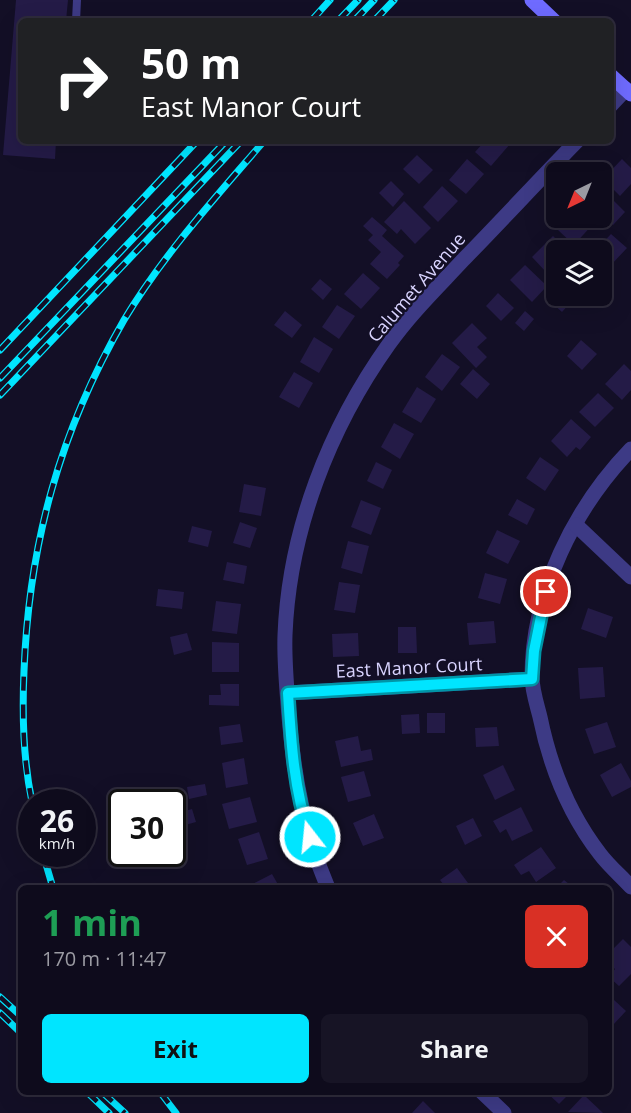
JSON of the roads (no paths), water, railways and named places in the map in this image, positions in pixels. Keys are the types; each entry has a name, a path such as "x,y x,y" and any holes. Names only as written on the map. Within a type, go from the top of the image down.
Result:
{"street":[{"path":"532,0 551,18"},
{"path":"614,79 628,92 614,103"},
{"name":"Calumet Avenue","path":"327,885 304,819 292,762 285,635 292,578 304,520 317,478 343,418 390,343 419,307 574,144"},
{"path":"631,448 589,499 552,572 534,651 532,679 543,733 556,775 578,822 601,855 631,887"},
{"path":"576,525 631,576"},
{"name":"East Manor Court","path":"288,693 532,679"},
{"path":"485,1095 504,1113"}],"lane":[{"path":"76,18 77,0"}],"railway":[{"path":"314,18 330,0"},
{"path":"341,18 358,0"},
{"path":"357,18 374,0"},
{"path":"377,18 394,0"},
{"path":"0,350 194,144"},
{"path":"0,378 223,144"},
{"path":"0,395 238,144"},
{"path":"30,789 23,720 27,624 41,533 66,446 82,404 102,362 139,296 190,228 261,144"},
{"path":"47,867 52,885"},
{"path":"0,997 18,1013"},
{"path":"0,1013 18,1030"},
{"path":"90,1095 109,1113"},
{"path":"105,1095 125,1113"},
{"path":"162,1095 176,1113"}]}
